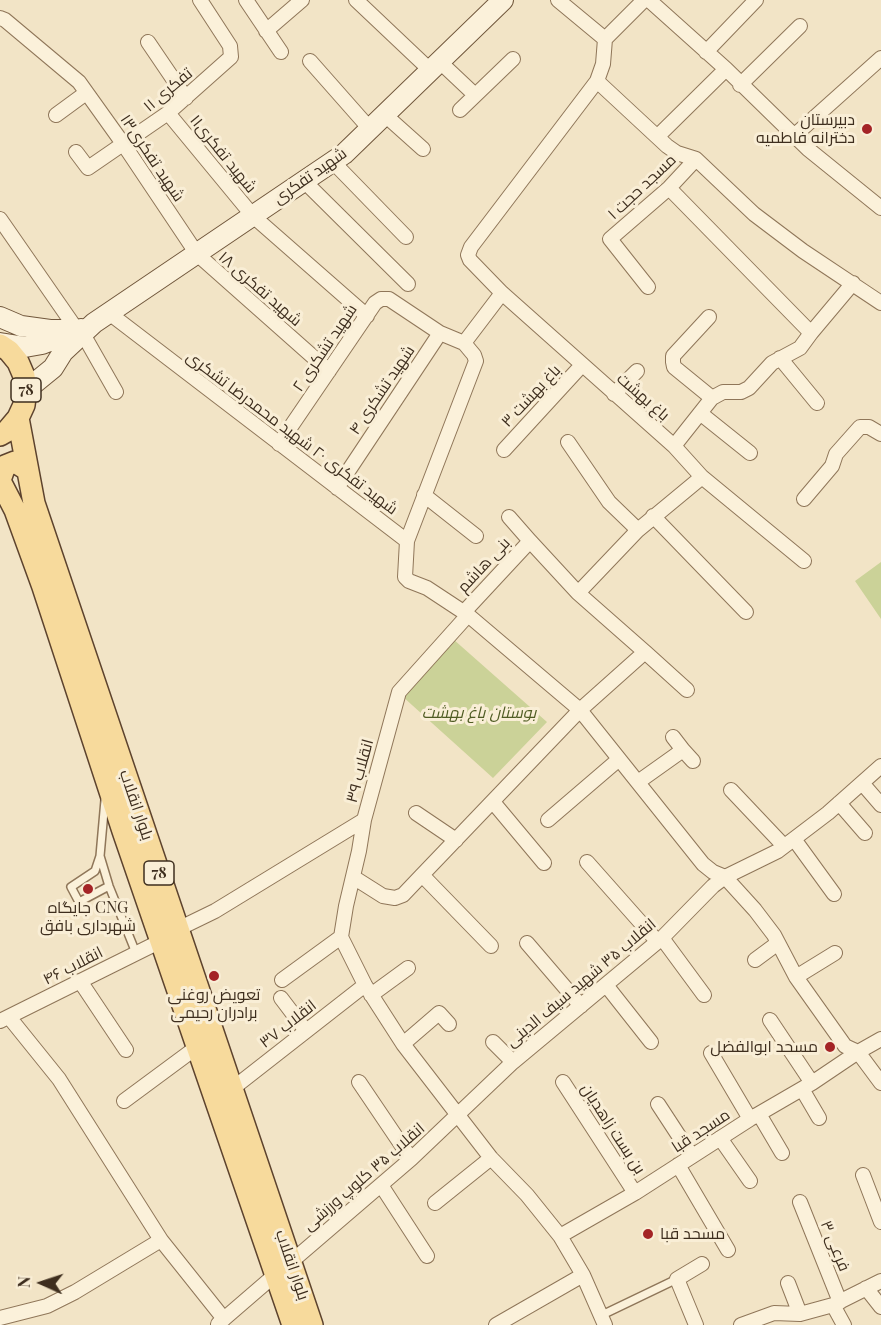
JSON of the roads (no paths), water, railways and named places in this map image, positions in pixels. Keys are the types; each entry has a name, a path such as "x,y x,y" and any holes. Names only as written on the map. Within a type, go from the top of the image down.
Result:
{"main road":[{"name":"78","path":"0,344 18,362 24,376 26,390 24,405 18,418 7,431 0,435"},
{"name":"بلوار انقلاب","path":"18,418 34,503 169,935 197,1047 236,1132 283,1268 312,1325"},
{"path":"0,480 5,466 15,462 26,469"},
{"name":"بلوار انقلاب","path":"0,480 18,519 43,587 106,779 232,1089 236,1132"},
{"name":"بلوار انقلاب","path":"283,1268 293,1325"}],"street":[{"name":"تفکری ۱۱","path":"76,152 88,168 168,114 231,57 230,46 200,0"},
{"path":"246,0 281,52"},
{"path":"266,31 302,0"},
{"path":"356,0 434,65 474,94"},
{"name":"شهید تفکری","path":"91,325 344,154 503,0"},
{"path":"558,0 604,39"},
{"path":"881,208 808,149 726,69 646,0 604,39 603,64 597,81 677,153 696,159 754,214 803,251 881,303"},
{"path":"706,52 756,0"},
{"name":"شهید تفکری۱۳","path":"0,18 83,87 197,254"},
{"path":"740,85 800,26"},
{"path":"148,42 186,98"},
{"path":"795,135 881,58"},
{"path":"460,110 474,94 513,59"},
{"path":"310,61 370,129"},
{"path":"658,136 726,69"},
{"name":"باغ بهشت","path":"597,81 471,247 468,255 470,260 502,293 674,446 702,477 804,561"},
{"path":"56,115 83,87"},
{"name":"شهید تفکری۱۱","path":"168,114 253,216 367,316"},
{"path":"385,115 423,148"},
{"name":"مسجد حجت ۱","path":"648,286 610,239 669,188 696,159"},
{"path":"333,162 406,237"},
{"path":"304,181 408,284"},
{"path":"669,188 810,333"},
{"path":"0,219 91,325 116,392"},
{"name":"شهید تفکری ۱۸","path":"197,254 329,371"},
{"path":"674,446 712,398 723,392 741,392 749,388 772,363 800,348 853,283"},
{"path":"464,344 502,293"},
{"name":"شهید تشکری ۲","path":"279,444 375,303 381,299 388,299 440,333"},
{"path":"0,317 21,326 50,330 91,325"},
{"path":"709,317 673,356 673,362 674,367 712,398"},
{"path":"0,344 34,345 60,338 91,325"},
{"path":"26,390 53,368 63,352 91,325"},
{"name":"شهید تفکری ۲۰ شهید محمدرضا تشکری","path":"91,325 279,444 407,541"},
{"path":"440,333 464,344 474,355 476,361 407,541 405,576 409,581 427,588 466,613 580,710 703,864 713,872 725,877 755,910 778,943 796,977 845,1046 858,1052 881,1083"},
{"name":"شهید تشکری ۴","path":"337,488 440,333"},
{"path":"780,358 816,403"},
{"name":"باغ بهشت ۳","path":"504,450 582,365"},
{"path":"614,394 637,371"},
{"path":"700,413 750,453"},
{"path":"804,499 832,466 836,454 860,427 869,427 881,434"},
{"path":"568,442 609,502 638,530"},
{"path":"687,690 579,593 638,530 702,477"},
{"path":"424,495 476,537"},
{"path":"0,500 18,519"},
{"path":"653,516 746,612"},
{"path":"509,517 530,541"},
{"name":"بنی هاشم","path":"466,613 530,541 579,593"},
{"name":"انقلاب ۳۹","path":"169,935 215,911 364,820 399,692 466,613"},
{"path":"353,877 383,896 395,898 403,895 580,710 645,652"},
{"path":"673,737 693,761"},
{"path":"638,782 683,750"},
{"path":"548,820 618,760"},
{"name":"انقلاب ۳۵ شهید سیف الدینی","path":"458,1115 513,1062 659,939 725,877 778,851 839,803 881,766"},
{"path":"862,783 881,806"},
{"path":"731,790 789,843 834,894"},
{"path":"493,802 544,863"},
{"path":"839,803 865,833"},
{"path":"416,813 456,840"},
{"path":"364,820 341,937 368,990 403,1044 491,1158 527,1195 561,1236 584,1275 604,1320"},
{"path":"586,862 659,939 704,995"},
{"path":"422,875 491,946"},
{"name":"انقلاب ۴۶","path":"5,1019 169,935"},
{"path":"282,980 341,937"},
{"path":"527,943 581,1006"},
{"path":"755,960 778,943"},
{"path":"796,977 835,953"},
{"name":"انقلاب ۳۷","path":"232,1089 306,1030 368,990 408,968"},
{"path":"80,981 126,1050"},
{"path":"606,985 651,1042"},
{"path":"281,998 306,1030"},
{"path":"403,1044 439,1013 449,1024"},
{"path":"5,1019 59,1079 160,1240 220,1322"},
{"path":"770,1020 807,1086 819,1118"},
{"name":"مسجد قبا","path":"561,1236 635,1193 755,1116 881,1040"},
{"path":"493,1042 513,1062"},
{"path":"124,1101 197,1047"},
{"path":"711,1053 782,1152"},
{"path":"359,1082 411,1159"},
{"name":"بن بست زاهدیان","path":"563,1082 635,1193"},
{"path":"658,1104 692,1156"},
{"name":"انقلاب ۳۵ کلوپ ورزشی","path":"220,1322 411,1159 458,1115"},
{"path":"720,1138 750,1181"},
{"path":"435,1203 491,1158"},
{"path":"678,1165 728,1250"},
{"path":"863,1175 881,1222"},
{"path":"381,1185 427,1256"},
{"name":"فرعی ۳","path":"800,1202 844,1325"},
{"path":"0,1318 47,1306 66,1297 160,1240"},
{"path":"696,1325 676,1279 702,1264"},
{"path":"496,1325 584,1275"},
{"path":"741,1325 774,1313 800,1314 836,1304 881,1281"},
{"path":"788,1283 800,1314"},
{"path":"866,1288 881,1307"}],"lane":[{"path":"106,779 100,856 95,871 71,887 79,902 109,886"},
{"path":"100,856 109,886 136,953"},
{"path":"604,1320 676,1279"}],"place":[{"name":"دبیرستان دخترانه فاطمیه","path":"867,129"},
{"name":"جایگاه CNG شهرداری بافق","path":"88,889"},
{"name":"تعویض روغنی برادران رحیمی","path":"214,976"},
{"name":"مسحد ابوالفضل","path":"830,1047"},
{"name":"مسحد قبا","path":"648,1234"}],"park label":[{"name":"بوستان باغ بهشت","path":"479,713"}]}
